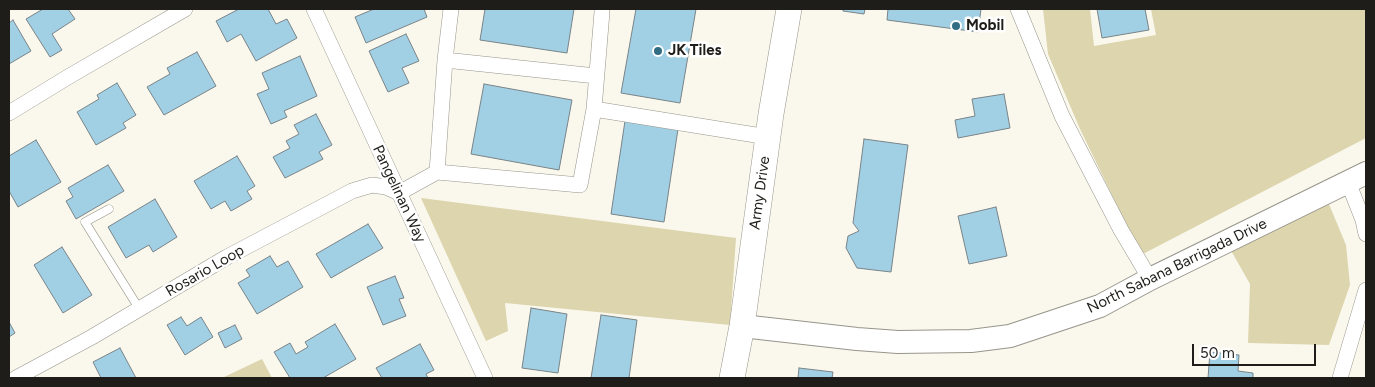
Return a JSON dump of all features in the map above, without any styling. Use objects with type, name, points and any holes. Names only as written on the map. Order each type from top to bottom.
[{"type":"main road","name":"Army Drive","points":[[732,378],[742,326],[768,137],[789,9]]},
{"type":"main road","name":"North Sabana Barrigada Drive","points":[[742,326],[868,340],[971,342],[1010,336],[1100,306],[1357,178]]},
{"type":"street","points":[[9,114],[68,77],[185,9]]},
{"type":"street","name":"Pangelinan Way","points":[[314,9],[485,378]]},
{"type":"street","points":[[437,172],[445,60],[451,9]]},
{"type":"street","points":[[1018,9],[1062,116],[1121,230],[1150,280]]},
{"type":"street","points":[[399,193],[437,172],[580,185],[594,109],[602,12]]},
{"type":"street","points":[[445,60],[596,76]]},
{"type":"street","points":[[594,109],[768,137]]},
{"type":"street","points":[[1357,178],[1366,234]]},
{"type":"street","name":"Rosario Loop","points":[[16,378],[140,310],[227,257],[352,191],[372,185],[386,187],[399,193]]},
{"type":"street","points":[[1340,378],[1366,290]]},
{"type":"lane","points":[[109,209],[85,222],[140,310]]},
{"type":"shaded area","points":[[1043,9],[1090,9],[1094,46],[1156,35],[1151,9],[1366,9],[1366,138],[1141,255],[1080,129],[1048,54]]},
{"type":"shaded area","points":[[1326,197],[1346,245],[1350,285],[1329,345],[1248,343],[1250,284],[1229,247]]},
{"type":"shaded area","points":[[421,198],[736,238],[730,325],[505,303],[508,331],[486,341]]},
{"type":"shaded area","points":[[262,359],[272,378],[222,378]]},
{"type":"building","points":[[43,9],[68,9],[75,19],[52,34],[62,50],[50,57],[26,19]]},
{"type":"building","points":[[239,9],[268,9],[276,24],[287,19],[297,38],[256,61],[241,34],[227,42],[216,21]]},
{"type":"building","points":[[374,9],[424,9],[427,17],[366,43],[355,17]]},
{"type":"building","points":[[485,9],[574,9],[567,53],[480,40]]},
{"type":"building","name":"JK Tiles","points":[[636,9],[696,9],[680,103],[621,93]]},
{"type":"building","points":[[843,9],[865,9],[864,14],[843,11]]},
{"type":"building","name":"Mobil","points":[[888,9],[981,9],[978,32],[887,20]]},
{"type":"building","points":[[1097,9],[1145,9],[1149,30],[1102,38]]},
{"type":"building","points":[[13,20],[31,51],[9,64],[9,23]]},
{"type":"building","points":[[406,34],[419,61],[402,68],[409,83],[388,92],[369,51]]},
{"type":"building","points":[[197,52],[216,86],[164,115],[147,87],[170,74],[167,68]]},
{"type":"building","points":[[300,56],[317,96],[284,111],[287,117],[271,124],[257,94],[269,89],[262,73]]},
{"type":"building","points":[[117,83],[136,115],[123,123],[126,128],[96,145],[77,112],[99,99],[97,95]]},
{"type":"building","points":[[484,84],[572,100],[559,170],[471,154]]},
{"type":"building","points":[[1004,94],[1010,128],[958,138],[955,120],[975,116],[972,99]]},
{"type":"building","points":[[316,114],[332,145],[319,152],[323,159],[285,178],[273,157],[290,148],[286,141],[299,134],[294,125]]},
{"type":"building","points":[[625,121],[678,129],[664,222],[611,214]]},
{"type":"building","points":[[864,139],[908,145],[891,272],[857,268],[846,248],[848,236],[859,231],[853,223]]},
{"type":"building","points":[[36,140],[61,182],[18,207],[9,191],[9,156]]},
{"type":"building","points":[[237,156],[255,186],[247,191],[252,199],[231,211],[225,201],[211,209],[194,181]]},
{"type":"building","points":[[108,165],[124,191],[76,219],[66,201],[73,197],[68,188]]},
{"type":"building","points":[[155,199],[177,237],[153,252],[149,245],[126,258],[108,227]]},
{"type":"building","points":[[996,207],[1007,256],[969,264],[958,216]]},
{"type":"building","points":[[368,224],[383,248],[331,278],[316,254]]},
{"type":"building","points":[[62,247],[92,295],[63,313],[34,265]]},
{"type":"building","points":[[270,256],[277,267],[288,261],[303,287],[257,314],[238,283],[250,276],[246,270]]},
{"type":"building","points":[[395,276],[404,298],[399,299],[406,316],[383,325],[367,287]]},
{"type":"building","points":[[531,308],[567,314],[558,373],[522,368]]},
{"type":"building","points":[[601,315],[637,320],[629,378],[591,378]]},
{"type":"building","points":[[181,317],[187,326],[201,317],[213,337],[185,355],[167,325]]},
{"type":"building","points":[[9,322],[15,333],[9,337]]},
{"type":"building","points":[[335,324],[356,359],[323,378],[290,378],[274,352],[290,343],[296,354],[308,347],[305,342]]},
{"type":"building","points":[[235,325],[242,339],[225,348],[218,333]]},
{"type":"building","points":[[420,344],[434,370],[426,374],[428,378],[382,378],[376,368]]},
{"type":"building","points":[[120,348],[136,378],[101,378],[93,362]]},
{"type":"building","points":[[1210,352],[1239,355],[1238,371],[1253,373],[1253,378],[1208,378]]},
{"type":"building","points":[[799,368],[833,372],[832,378],[798,378]]},
{"type":"place","name":"Mobil","points":[[956,26]]},
{"type":"place","name":"JK Tiles","points":[[658,51]]}]
